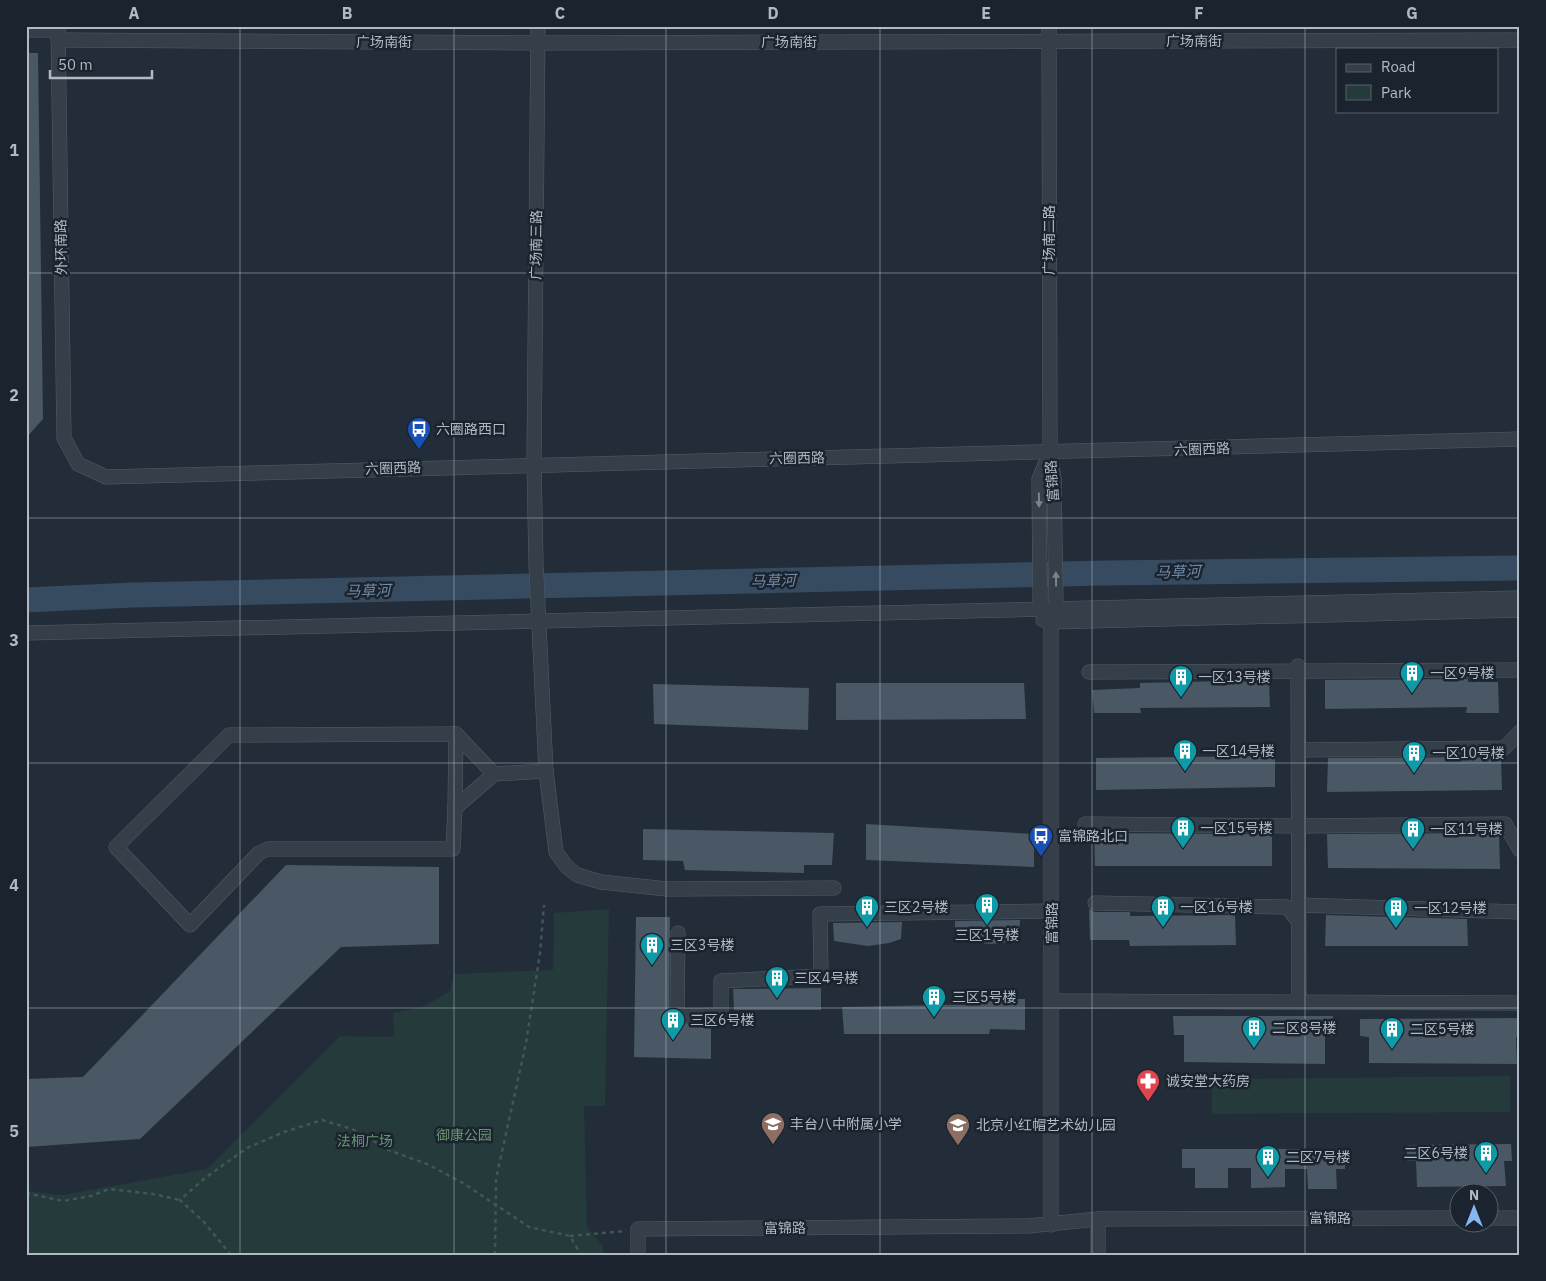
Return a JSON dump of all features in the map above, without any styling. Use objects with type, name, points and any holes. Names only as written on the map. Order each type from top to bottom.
[{"type":"street","name":"广场南三路","points":[[538,26],[534,463],[536,564],[546,771],[556,852],[566,866],[577,875],[601,882],[667,889],[834,888]]},
{"type":"street","name":"广场南二路","points":[[1049,26],[1050,454]]},
{"type":"street","name":"广场南街","points":[[26,30],[538,43],[1520,40]]},
{"type":"street","name":"外环南路","points":[[58,32],[64,438],[78,464]]},
{"type":"street","name":"六圈西路","points":[[78,464],[106,477],[534,463],[1050,454],[1520,440]]},
{"type":"street","name":"富锦路","points":[[1049,609],[1040,557],[1039,478],[1050,454]]},
{"type":"street","name":"富锦路","points":[[1050,454],[1054,478],[1055,556],[1049,609],[1052,911],[1052,1225]]},
{"type":"street","points":[[26,633],[538,616],[1014,610],[1520,598]]},
{"type":"street","points":[[1049,609],[1520,610]]},
{"type":"street","points":[[1089,672],[1298,669],[1520,670]]},
{"type":"street","points":[[1298,669],[1299,1002]]},
{"type":"street","points":[[1298,750],[1504,748],[1520,732]]},
{"type":"street","points":[[456,734],[453,849],[268,849],[259,853],[190,925],[116,846],[229,735],[456,734],[494,774]]},
{"type":"street","points":[[455,808],[494,774],[546,771]]},
{"type":"street","points":[[1085,824],[1299,826],[1505,824],[1520,850]]},
{"type":"street","points":[[1095,902],[1287,907],[1299,922]]},
{"type":"street","points":[[1299,906],[1520,912]]},
{"type":"street","points":[[678,933],[677,1016],[721,1015],[721,980],[821,976],[820,914],[1052,911]]},
{"type":"street","points":[[1052,1002],[1520,1003]]},
{"type":"street","name":"富锦路","points":[[638,1229],[1052,1225],[1098,1219],[1448,1218]]},
{"type":"street","points":[[1498,1218],[1520,1218]]},
{"type":"street","points":[[1098,1219],[1098,1255]]},
{"type":"street","points":[[638,1229],[638,1255]]},
{"type":"path","points":[[495,1255],[496,1179],[526,1043],[540,953],[544,905]]},
{"type":"path","points":[[180,1200],[205,1178],[247,1148],[284,1132],[322,1120],[352,1129],[390,1151],[427,1164],[463,1182],[529,1227],[570,1236],[638,1229]]},
{"type":"path","points":[[26,1194],[63,1201],[91,1196],[109,1189],[153,1194],[180,1200],[203,1221],[231,1255]]},
{"type":"path","points":[[570,1236],[581,1255]]},
{"type":"green space","name":"御康公园","points":[[609,909],[605,1106],[584,1106],[587,1227],[603,1246],[603,1255],[26,1255],[26,1191],[62,1195],[207,1169],[340,1036],[394,1037],[393,1013],[425,1006],[450,991],[454,974],[553,970],[554,913]]},
{"type":"green space","points":[[1510,1076],[1510,1112],[1212,1114],[1212,1079]]},
{"type":"building","points":[[26,53],[38,53],[43,419],[26,438]]},
{"type":"building","name":"一区9号楼","points":[[1468,679],[1468,682],[1498,682],[1499,713],[1466,713],[1467,707],[1325,709],[1325,680]]},
{"type":"building","name":"一区13号楼","points":[[1269,680],[1270,707],[1140,708],[1141,713],[1094,713],[1092,690],[1140,688],[1140,683]]},
{"type":"building","points":[[836,683],[1024,683],[1026,719],[836,720]]},
{"type":"building","points":[[653,684],[809,688],[808,730],[654,724]]},
{"type":"building","name":"一区14号楼","points":[[1275,756],[1275,787],[1096,790],[1096,758]]},
{"type":"building","name":"一区10号楼","points":[[1501,757],[1502,790],[1327,792],[1328,758]]},
{"type":"building","points":[[866,824],[1034,834],[1034,867],[866,860]]},
{"type":"building","points":[[643,829],[834,833],[832,865],[804,865],[804,873],[685,870],[683,861],[643,860]]},
{"type":"building","name":"一区15号楼","points":[[1094,833],[1272,834],[1272,866],[1095,866]]},
{"type":"building","name":"一区11号楼","points":[[1499,833],[1500,869],[1328,868],[1327,834]]},
{"type":"building","points":[[286,865],[439,867],[439,944],[341,947],[140,1139],[26,1147],[26,1079],[83,1077]]},
{"type":"building","name":"一区16号楼","points":[[1089,909],[1095,912],[1130,912],[1130,916],[1235,915],[1236,945],[1130,946],[1129,940],[1090,940]]},
{"type":"building","name":"一区12号楼","points":[[1326,915],[1467,919],[1468,946],[1325,946]]},
{"type":"building","points":[[636,917],[670,917],[669,1023],[711,1024],[711,1059],[634,1057]]},
{"type":"building","name":"三区1号楼","points":[[1020,920],[1019,937],[1010,942],[990,944],[965,941],[955,937],[955,921]]},
{"type":"building","name":"三区2号楼","points":[[902,922],[901,939],[889,943],[868,946],[834,941],[833,923]]},
{"type":"building","name":"三区4号楼","points":[[821,988],[821,1010],[734,1010],[733,989]]},
{"type":"building","name":"三区5号楼","points":[[988,999],[1025,999],[1025,1030],[990,1029],[989,1034],[844,1034],[842,1007],[988,1004]]},
{"type":"building","name":"二区8号楼","points":[[1173,1016],[1333,1016],[1333,1036],[1325,1036],[1325,1064],[1184,1062],[1184,1035],[1174,1035]]},
{"type":"building","name":"二区5号楼","points":[[1520,1018],[1520,1037],[1516,1037],[1517,1064],[1369,1063],[1369,1037],[1360,1036],[1360,1019]]},
{"type":"building","name":"二区6号楼","points":[[1511,1144],[1512,1161],[1504,1161],[1506,1186],[1498,1186],[1498,1184],[1448,1184],[1448,1187],[1417,1187],[1416,1161],[1407,1161],[1407,1145]]},
{"type":"building","name":"二区7号楼","points":[[1182,1149],[1346,1149],[1345,1169],[1336,1169],[1337,1189],[1308,1189],[1307,1169],[1285,1169],[1285,1187],[1251,1188],[1251,1168],[1228,1168],[1228,1188],[1195,1188],[1195,1168],[1182,1168]]},
{"type":"waterway","name":"马草河","points":[[26,600],[133,595],[1105,573],[1520,568]]},
{"type":"place","name":"六圈路西口","points":[[419,450]]},
{"type":"place","name":"一区9号楼","points":[[1412,694]]},
{"type":"place","name":"一区13号楼","points":[[1181,698]]},
{"type":"place","name":"一区14号楼","points":[[1185,772]]},
{"type":"place","name":"一区10号楼","points":[[1414,774]]},
{"type":"place","name":"一区15号楼","points":[[1183,849]]},
{"type":"place","name":"一区11号楼","points":[[1413,850]]},
{"type":"place","name":"富锦路北口","points":[[1041,857]]},
{"type":"place","name":"三区1号楼","points":[[987,926]]},
{"type":"place","name":"三区2号楼","points":[[867,928]]},
{"type":"place","name":"一区16号楼","points":[[1163,928]]},
{"type":"place","name":"一区12号楼","points":[[1396,929]]},
{"type":"place","name":"三区3号楼","points":[[652,966]]},
{"type":"place","name":"三区4号楼","points":[[777,999]]},
{"type":"place","name":"三区5号楼","points":[[934,1018]]},
{"type":"place","name":"三区6号楼","points":[[673,1041]]},
{"type":"place","name":"二区8号楼","points":[[1254,1049]]},
{"type":"place","name":"二区5号楼","points":[[1392,1050]]},
{"type":"place","name":"诚安堂大药房","points":[[1148,1102]]},
{"type":"place","name":"丰台八中附属小学","points":[[773,1145]]},
{"type":"place","name":"北京小红帽艺术幼儿园","points":[[958,1146]]},
{"type":"place","name":"二区6号楼","points":[[1486,1174]]},
{"type":"place","name":"二区7号楼","points":[[1268,1178]]},
{"type":"park label","name":"法桐广场","points":[[365,1141]]}]
